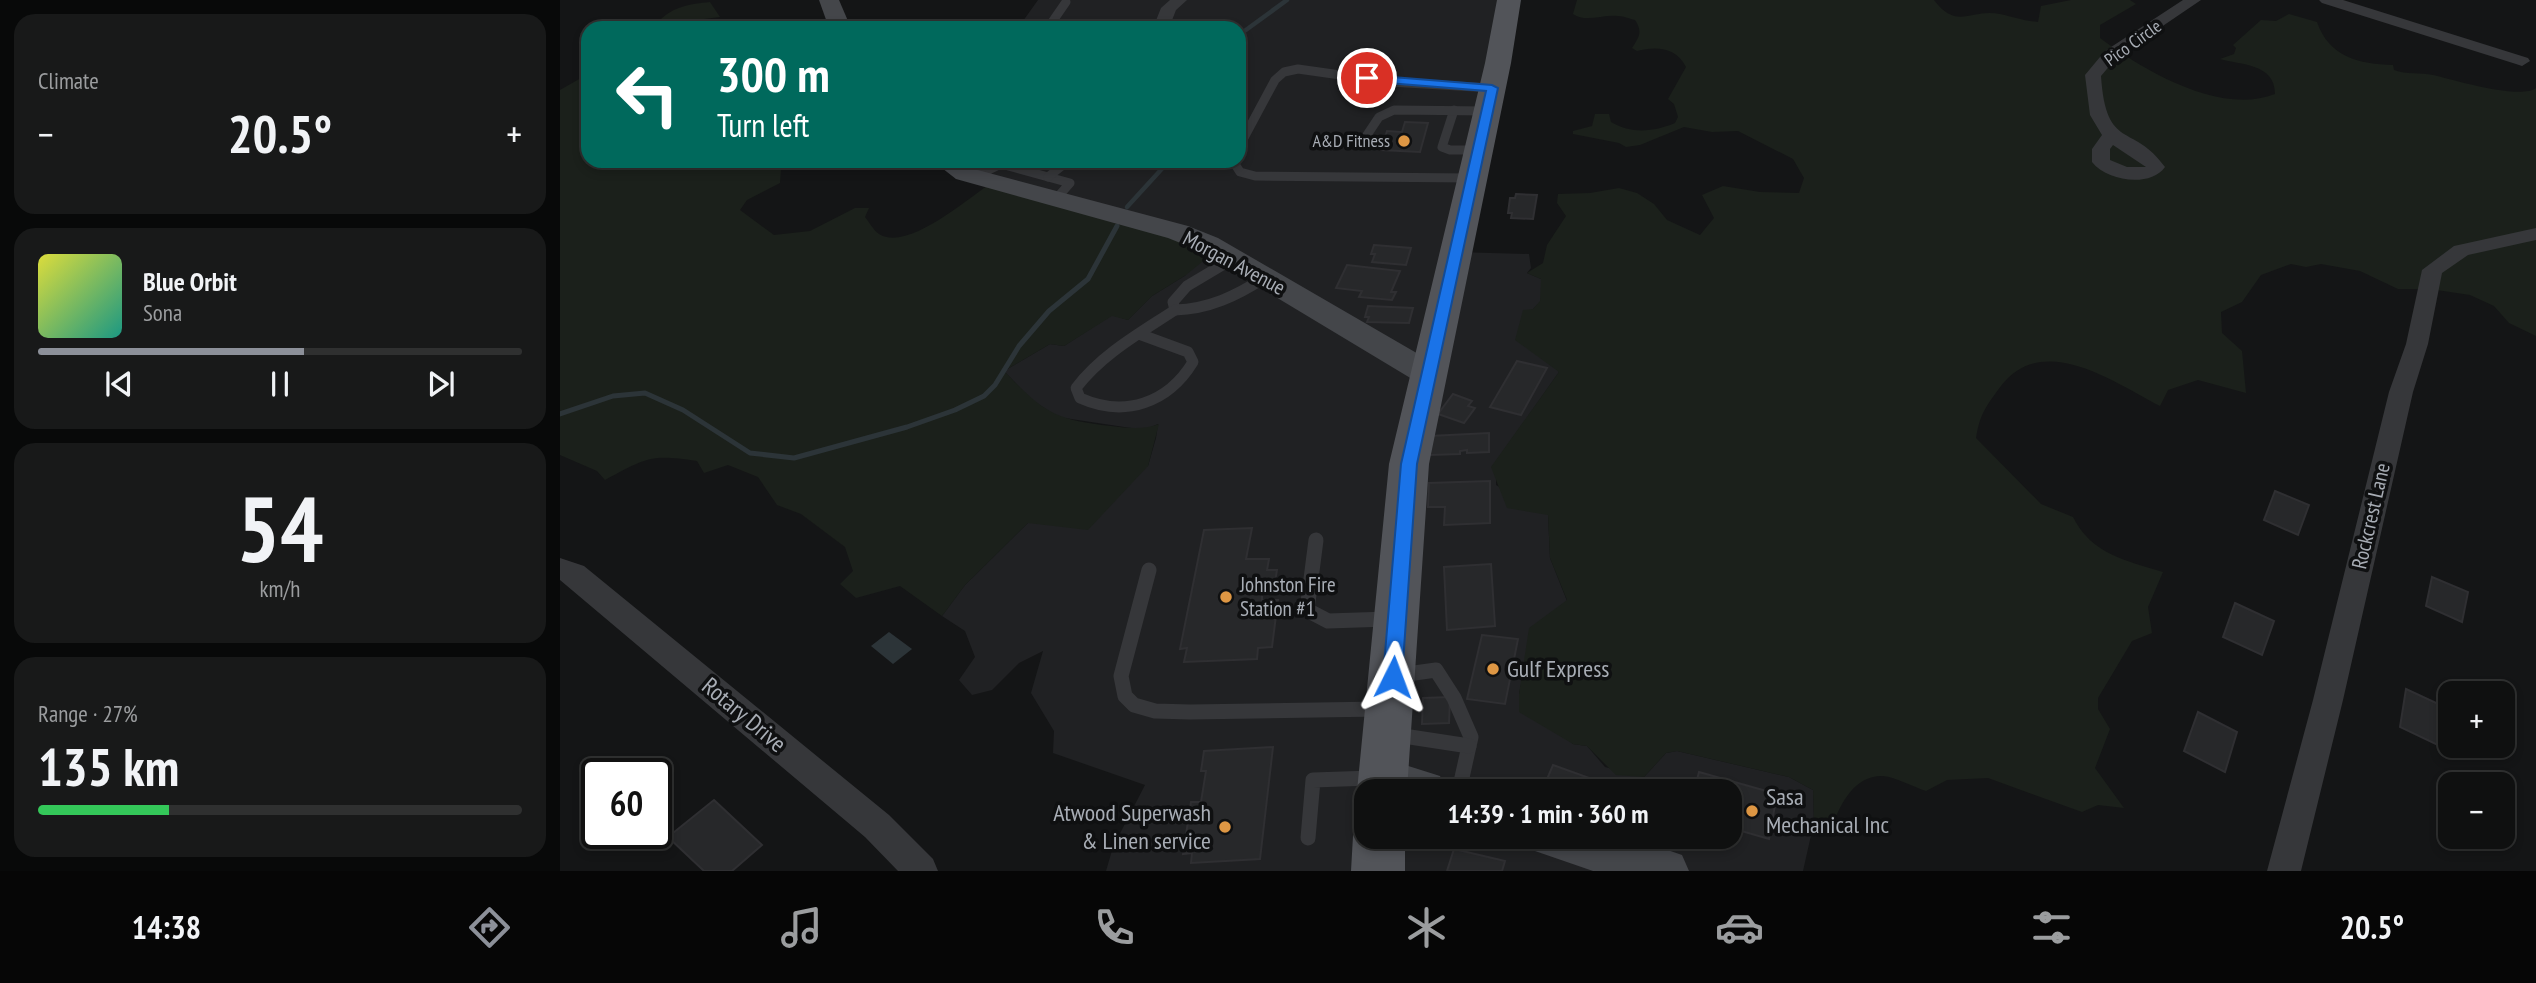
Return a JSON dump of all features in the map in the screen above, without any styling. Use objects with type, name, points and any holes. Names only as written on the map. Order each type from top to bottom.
[{"type":"main road","points":[[1383,779],[1409,464],[1475,164],[1478,103],[1509,0]]},
{"type":"main road","points":[[1378,871],[1379,849]]},
{"type":"street","points":[[829,0],[837,21]]},
{"type":"street","points":[[1164,21],[1170,8],[1179,0]]},
{"type":"street","name":"Pico Circle","points":[[2110,135],[2094,102],[2093,75],[2111,54],[2193,0]]},
{"type":"street","points":[[2327,0],[2522,61]]},
{"type":"street","name":"Morgan Avenue","points":[[956,168],[974,177],[1052,188],[1178,232],[1234,258],[1428,374]]},
{"type":"street","name":"Rockcrest Lane","points":[[2284,871],[2328,700],[2401,392],[2417,344],[2432,270],[2461,250],[2536,234]]},
{"type":"street","name":"Rotary Drive","points":[[560,569],[574,574],[877,826],[921,871]]},
{"type":"street","points":[[1590,849],[1666,871]]},
{"type":"lane","points":[[1053,21],[1066,2]]},
{"type":"lane","points":[[1246,134],[1275,80],[1284,72],[1298,69],[1390,82],[1478,103]]},
{"type":"lane","points":[[1361,144],[1385,113],[1478,103]]},
{"type":"lane","points":[[1237,168],[1240,172],[1255,176],[1475,164]]},
{"type":"lane","points":[[1052,188],[1064,168]]},
{"type":"lane","points":[[1175,310],[1173,302],[1187,286],[1234,258]]},
{"type":"lane","points":[[1139,334],[1163,344],[1183,346],[1190,352],[1192,362],[1182,380],[1170,391],[1150,400],[1122,407],[1090,404],[1080,398],[1076,388],[1083,377],[1139,334],[1175,310],[1191,311],[1233,298],[1264,278]]},
{"type":"lane","points":[[1316,540],[1307,611],[1328,621],[1395,619]]},
{"type":"lane","points":[[1149,570],[1121,676],[1125,696],[1133,705],[1155,711],[1190,712],[1389,706],[1469,746]]},
{"type":"lane","points":[[1389,706],[1436,670],[1454,698],[1471,737],[1462,779]]},
{"type":"lane","points":[[1308,838],[1313,780],[1354,783]]},
{"type":"shaded area","points":[[1038,0],[1508,0],[1456,252],[1529,254],[1531,268],[1527,273],[1541,279],[1541,301],[1533,309],[1559,372],[1492,467],[1496,485],[1548,514],[1550,558],[1567,601],[1551,614],[1525,664],[1519,694],[1573,744],[1587,746],[1605,767],[1644,777],[1666,753],[1677,751],[1789,777],[1813,790],[1814,822],[1803,871],[1106,871],[1113,847],[1145,785],[1053,753],[1054,731],[1031,693],[1043,651],[1019,663],[992,690],[972,695],[959,680],[975,657],[965,631],[942,616],[965,585],[1028,523],[1148,466],[1158,424],[1144,430],[1058,417],[1032,400],[1004,371],[1050,344],[1064,346],[1112,315],[1128,320],[1152,296],[1186,275],[958,168],[1246,168],[1246,21],[1023,21]]},
{"type":"shaded area","points":[[1577,0],[1934,0],[1942,9],[1957,16],[1990,13],[2038,22],[2041,6],[2071,0],[2130,0],[2136,4],[2100,25],[2100,38],[2160,76],[2207,94],[2230,99],[2253,99],[2275,94],[2269,76],[2263,71],[2220,59],[2234,54],[2236,48],[2233,45],[2261,20],[2276,21],[2289,14],[2317,22],[2322,34],[2337,51],[2357,60],[2393,65],[2394,70],[2399,72],[2433,75],[2502,90],[2516,92],[2536,88],[2536,336],[2509,323],[2494,306],[2470,295],[2430,289],[2398,289],[2360,271],[2321,264],[2306,267],[2291,264],[2261,275],[2242,302],[2221,312],[2222,333],[2242,351],[2246,393],[2198,380],[2168,390],[2160,406],[2101,375],[2079,366],[2058,362],[2037,363],[2018,370],[2001,386],[1984,410],[1976,438],[2041,504],[2073,517],[2081,530],[2100,548],[2123,560],[2163,572],[2148,607],[2152,633],[2132,641],[2098,698],[2098,709],[2110,729],[2095,768],[2124,808],[2098,805],[2082,812],[1988,778],[1947,780],[1926,791],[1883,776],[1864,780],[1857,785],[1845,799],[1833,824],[1814,822],[1813,790],[1789,777],[1677,751],[1666,753],[1644,777],[1616,775],[1587,746],[1573,744],[1519,712],[1519,694],[1529,628],[1567,600],[1550,558],[1548,515],[1507,508],[1491,467],[1559,372],[1515,340],[1523,310],[1533,309],[1540,301],[1541,279],[1527,273],[1543,263],[1547,245],[1566,216],[1557,203],[1558,194],[1590,193],[1619,188],[1637,193],[1654,204],[1667,220],[1700,235],[1714,218],[1702,195],[1723,186],[1760,192],[1799,193],[1804,178],[1793,159],[1738,131],[1712,132],[1684,127],[1640,145],[1626,147],[1619,143],[1573,134],[1573,131],[1592,126],[1595,114],[1609,114],[1611,122],[1635,130],[1651,130],[1675,123],[1678,117],[1674,104],[1668,99],[1686,67],[1677,55],[1671,52],[1651,49],[1637,51],[1632,48],[1639,34],[1635,20],[1622,16],[1583,18],[1573,14]]},
{"type":"shaded area","points":[[710,2],[720,17],[702,21],[659,21],[670,12]]},
{"type":"shaded area","points":[[581,78],[581,168],[782,168],[780,183],[747,200],[740,210],[774,235],[810,231],[855,208],[869,208],[865,217],[877,233],[891,238],[905,236],[937,221],[990,184],[1177,232],[1213,253],[1186,275],[1152,296],[1128,320],[1112,316],[1064,346],[1050,344],[1004,371],[1041,405],[1062,417],[1124,427],[1141,428],[1159,424],[1148,466],[1088,530],[1028,523],[965,585],[942,616],[900,586],[856,598],[840,584],[853,571],[845,547],[801,514],[777,505],[758,477],[728,465],[704,473],[697,461],[658,458],[640,462],[605,480],[597,471],[560,455],[560,90]]},
{"type":"shaded area","points":[[889,632],[912,649],[893,664],[871,646]]},
{"type":"building","name":"A&D Fitness","points":[[1405,122],[1428,123],[1420,152],[1381,150],[1387,131],[1402,132]]},
{"type":"building","points":[[1516,194],[1537,195],[1533,219],[1511,218],[1512,213],[1508,213],[1510,198],[1515,198]]},
{"type":"building","points":[[1374,245],[1411,248],[1406,265],[1372,262]]},
{"type":"building","points":[[1347,265],[1400,271],[1391,292],[1396,292],[1392,300],[1359,297],[1362,291],[1336,288]]},
{"type":"building","points":[[1368,306],[1413,308],[1409,323],[1367,322],[1369,317],[1365,317]]},
{"type":"building","points":[[1517,361],[1547,368],[1521,415],[1490,407]]},
{"type":"building","points":[[1453,394],[1472,401],[1468,406],[1475,408],[1464,423],[1438,414]]},
{"type":"building","points":[[1489,433],[1489,452],[1467,453],[1467,450],[1460,451],[1460,454],[1430,455],[1430,436]]},
{"type":"building","points":[[1490,481],[1490,523],[1444,525],[1445,507],[1428,507],[1429,483]]},
{"type":"building","points":[[2275,491],[2309,505],[2298,535],[2264,520]]},
{"type":"building","name":"Johnston Fire Station #1","points":[[1252,528],[1246,559],[1269,559],[1267,570],[1277,570],[1273,594],[1262,595],[1262,600],[1278,600],[1272,647],[1258,648],[1257,659],[1184,662],[1187,648],[1180,649],[1204,530]]},
{"type":"building","points":[[1491,564],[1495,626],[1447,630],[1444,567]]},
{"type":"building","points":[[2432,577],[2468,592],[2462,622],[2426,606]]},
{"type":"building","points":[[2235,603],[2274,621],[2262,655],[2223,637]]},
{"type":"building","name":"Gulf Express","points":[[1482,635],[1518,639],[1505,704],[1467,699]]},
{"type":"building","points":[[2406,689],[2438,704],[2438,745],[2400,727]]},
{"type":"building","points":[[1450,697],[1449,723],[1422,724],[1423,698]]},
{"type":"building","points":[[2198,712],[2237,732],[2225,772],[2184,751]]},
{"type":"building","name":"Atwood Superwash & Linen service","points":[[1273,747],[1260,859],[1191,863],[1192,853],[1183,854],[1191,802],[1201,802],[1206,771],[1201,771],[1204,751]]},
{"type":"building","points":[[1553,765],[1592,779],[1547,779]]},
{"type":"building","name":"Sasa Mechanical Inc","points":[[1699,772],[1724,779],[1697,779]]},
{"type":"building","name":"Sasa Mechanical Inc","points":[[1742,784],[1777,794],[1769,839],[1742,831]]},
{"type":"building","points":[[714,800],[762,845],[732,871],[704,871],[672,841],[672,834]]},
{"type":"building","points":[[1454,849],[1505,861],[1502,871],[1447,871]]},
{"type":"building","points":[[1641,849],[1658,849],[1656,855]]},
{"type":"waterway","points":[[1246,30],[1287,0]]},
{"type":"waterway","points":[[1127,207],[1163,168]]},
{"type":"waterway","points":[[560,414],[613,396],[645,393],[683,410],[750,453],[794,458],[907,427],[955,410],[984,396],[995,385],[1019,346],[1049,311],[1088,279],[1117,226]]},
{"type":"place","name":"A&D Fitness","points":[[1404,141]]},
{"type":"place","name":"Johnston Fire Station #1","points":[[1226,597]]},
{"type":"place","name":"Gulf Express","points":[[1493,669]]},
{"type":"place","name":"Sasa Mechanical Inc","points":[[1752,811]]},
{"type":"place","name":"Atwood Superwash & Linen service","points":[[1225,827]]},
{"type":"route","points":[[1367,78],[1390,82],[1492,88],[1409,464],[1395,619],[1393,677]]}]
